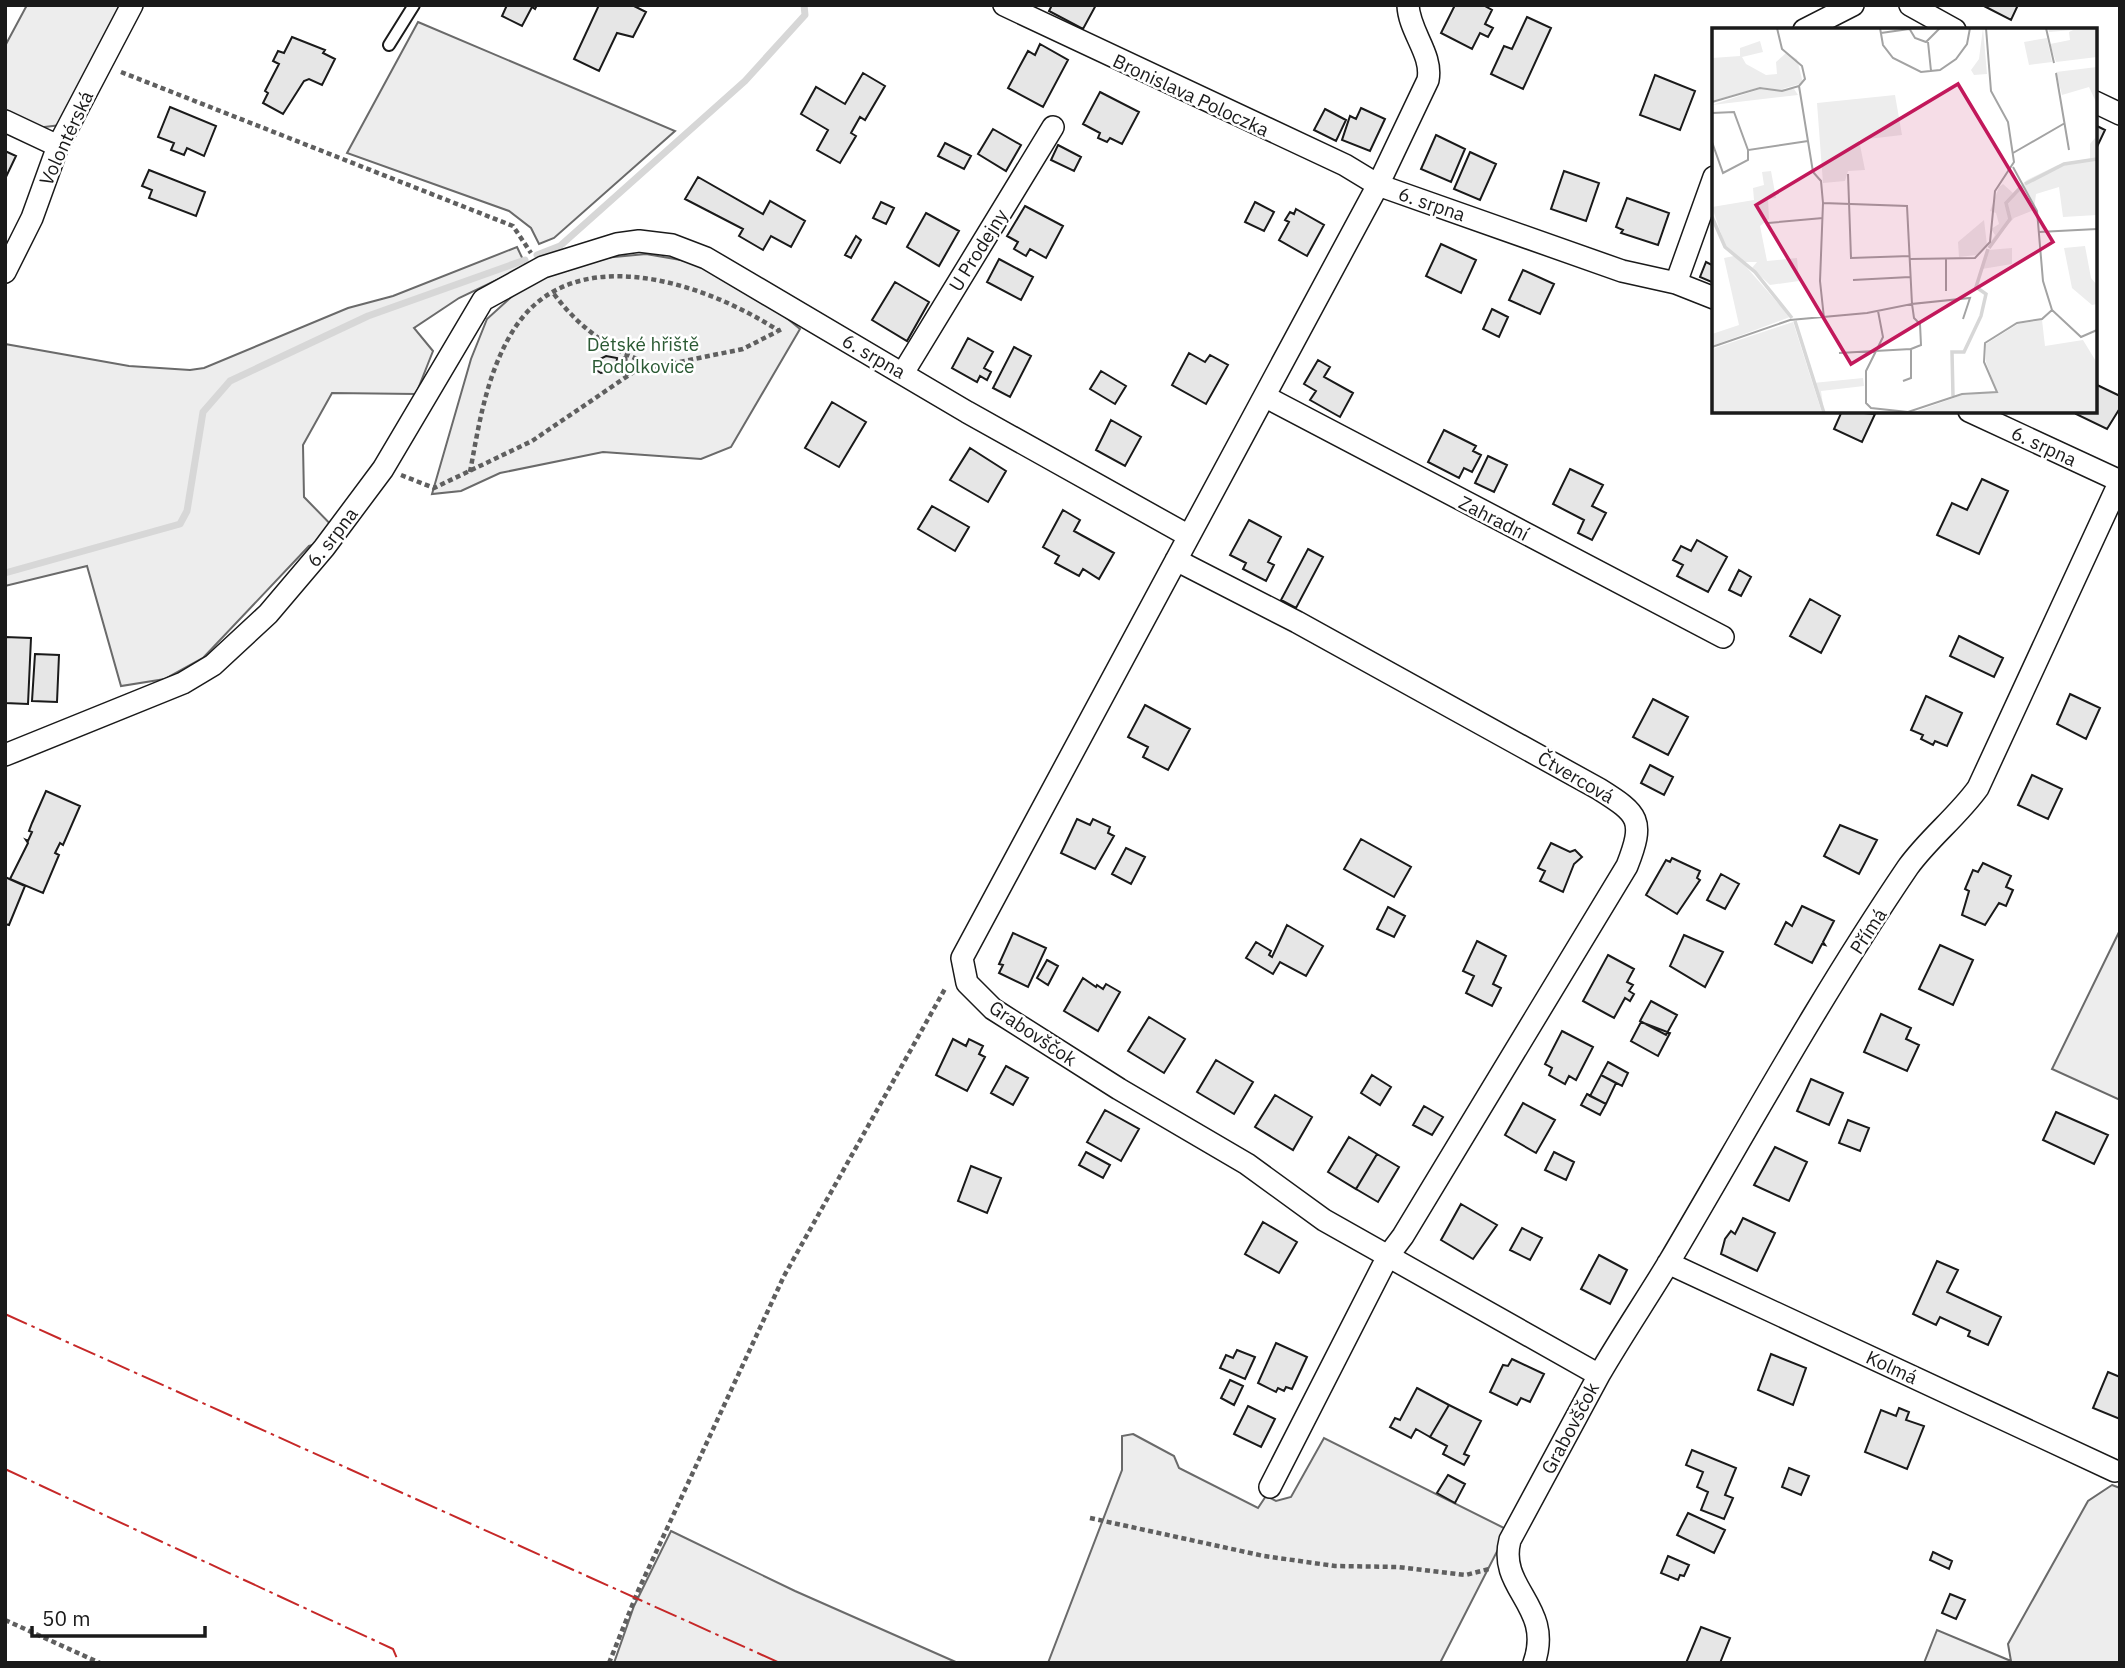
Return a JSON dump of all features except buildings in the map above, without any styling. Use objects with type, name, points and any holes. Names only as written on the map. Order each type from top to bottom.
[{"type":"street","name":"Volontérská","points":[[5,272],[32,218],[58,146],[132,5]]},
{"type":"street","name":"Bronislava Poloczka","points":[[1004,5],[1345,165],[1378,185]]},
{"type":"street","points":[[1378,185],[1428,80],[1431,66],[1419,43],[1408,5]]},
{"type":"street","points":[[1808,28],[1853,5]]},
{"type":"street","points":[[1910,5],[1951,28]]},
{"type":"street","points":[[2097,103],[2120,114]]},
{"type":"street","points":[[5,121],[58,146]]},
{"type":"street","name":"U Prodejny","points":[[903,373],[1053,127]]},
{"type":"street","points":[[1676,284],[1712,183]]},
{"type":"street","name":"6. srpna","points":[[5,755],[150,698],[214,665],[268,614],[324,548],[383,469],[483,300],[541,268],[617,244],[639,241],[672,245],[706,258],[1189,536],[1378,185],[1622,271],[1676,284],[1712,297]]},
{"type":"street","name":"Zahradní","points":[[1266,397],[1723,637]]},
{"type":"street","name":"6. srpna","points":[[1973,413],[2120,481]]},
{"type":"street","name":"Přímá","points":[[1599,1375],[1668,1264],[1788,1056],[1909,867],[1936,831],[1963,808],[1978,788],[2120,481]]},
{"type":"street","points":[[964,969],[962,958],[982,917],[1023,847],[1189,536]]},
{"type":"street","name":"Čtvercová","points":[[1175,560],[1297,622],[1587,782],[1630,808],[1637,825],[1637,842],[1627,866],[1403,1236],[1388,1256]]},
{"type":"street","name":"Grabovščok","points":[[964,969],[967,983],[993,1009],[1119,1089],[1247,1164],[1324,1220],[1599,1375],[1510,1540],[1507,1564]]},
{"type":"street","points":[[1270,1487],[1388,1256]]},
{"type":"street","name":"Kolmá","points":[[1668,1264],[2115,1471]]},
{"type":"street","points":[[1507,1564],[1536,1617],[1541,1641],[1534,1663]]},
{"type":"lane","points":[[389,45],[414,5]]},
{"type":"path","points":[[101,64],[513,226],[541,268],[553,293],[594,337],[625,356],[657,366]]},
{"type":"path","points":[[470,472],[484,398],[495,364],[512,331],[534,305],[570,283],[617,274],[674,283],[761,318],[780,331]]},
{"type":"path","points":[[383,469],[434,488],[532,441],[635,371],[743,349],[780,331],[801,313]]},
{"type":"path","points":[[625,356],[627,376]]},
{"type":"path","points":[[609,1663],[638,1591],[784,1276],[947,985],[964,969]]},
{"type":"path","points":[[1090,1518],[1264,1556],[1335,1566],[1398,1567],[1466,1575],[1507,1564]]},
{"type":"path","points":[[5,1620],[100,1663]]},
{"type":"shaded area","points":[[27,5],[122,5],[61,125],[36,128],[5,111],[5,46]]},
{"type":"shaded area","points":[[418,22],[675,131],[554,238],[539,244],[531,228],[509,211],[347,153]]},
{"type":"shaded area","points":[[517,247],[526,266],[459,298],[414,328],[433,351],[416,394],[332,393],[303,445],[304,497],[343,537],[309,546],[203,658],[165,679],[121,686],[87,566],[5,586],[5,344],[129,366],[190,370],[204,368],[348,308],[393,296]]},
{"type":"shaded area","name":"Dětské hřiště Podolkovice","points":[[646,254],[698,263],[777,310],[800,329],[731,447],[701,459],[603,452],[500,473],[461,491],[432,494],[471,359],[487,319],[520,289],[582,260]]},
{"type":"shaded area","points":[[2120,930],[2120,1100],[2052,1069]]},
{"type":"shaded area","points":[[1133,1434],[1174,1456],[1179,1468],[1258,1508],[1266,1496],[1276,1501],[1291,1497],[1324,1438],[1508,1530],[1440,1663],[1048,1663],[1122,1470],[1122,1436]]},
{"type":"shaded area","points":[[2112,1485],[2120,1488],[2120,1663],[1924,1663],[1937,1630],[2011,1661],[2008,1644],[2088,1501]]},
{"type":"shaded area","points":[[671,1531],[795,1591],[958,1663],[614,1663],[634,1606]]},
{"type":"waterway","points":[[537,255],[560,246],[745,81],[805,15],[804,5]]},
{"type":"waterway","points":[[5,573],[180,524],[187,511],[203,412],[230,381],[368,316],[525,260]]},
{"type":"power","points":[[5,1314],[780,1663]]},
{"type":"power","points":[[5,1469],[393,1649],[399,1663]]}]
